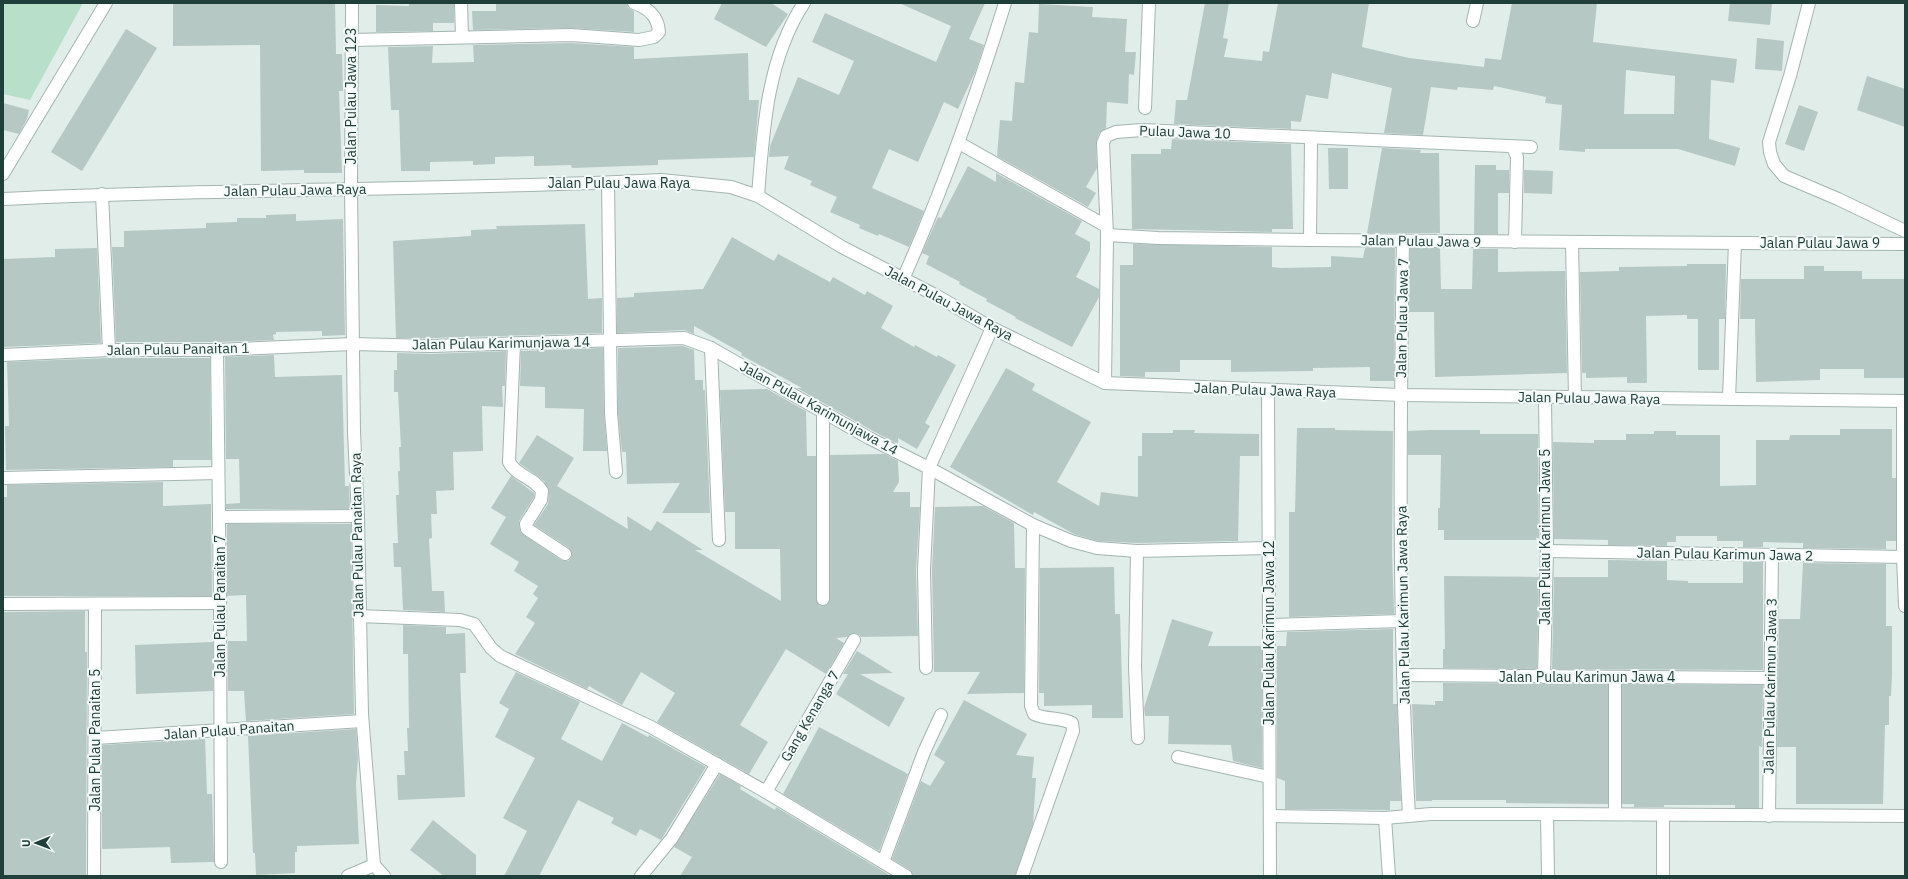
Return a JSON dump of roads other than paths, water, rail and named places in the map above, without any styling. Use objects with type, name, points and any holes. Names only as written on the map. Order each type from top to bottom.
[{"type":"street","points":[[3,174],[106,3]]},
{"type":"street","name":"Jalan Pulau Jawa 123","points":[[351,189],[352,3]]},
{"type":"street","points":[[461,3],[462,37]]},
{"type":"street","points":[[351,40],[571,35],[639,40],[654,37],[659,32],[658,24],[646,8],[634,3]]},
{"type":"street","points":[[758,196],[762,143],[770,89],[782,46],[792,21],[804,3]]},
{"type":"street","points":[[903,279],[933,212],[959,143],[1005,3]]},
{"type":"street","points":[[1145,108],[1149,3]]},
{"type":"street","points":[[1473,21],[1477,3]]},
{"type":"street","points":[[1809,3],[1790,76],[1769,142],[1770,152],[1774,164],[1784,176],[1838,199],[1905,232]]},
{"type":"street","name":"Pulau Jawa 10","points":[[1105,383],[1106,230],[1103,143],[1106,136],[1116,132],[1142,130],[1531,147]]},
{"type":"street","points":[[1310,240],[1311,138]]},
{"type":"street","points":[[959,143],[1106,230]]},
{"type":"street","points":[[1513,147],[1517,157],[1515,242]]},
{"type":"street","name":"Jalan Pulau Jawa Raya","points":[[3,199],[102,194],[608,183],[661,180],[704,184],[731,187],[758,196],[842,247],[937,296],[992,328],[1105,383],[1401,395],[1546,398],[1904,401]]},
{"type":"street","points":[[608,183],[611,413],[616,472]]},
{"type":"street","name":"Jalan Pulau Panaitan Raya","points":[[351,189],[354,432],[358,516],[362,721],[374,865]]},
{"type":"street","points":[[102,194],[109,350]]},
{"type":"street","name":"Jalan Pulau Jawa 9","points":[[1106,230],[1158,238],[1905,244]]},
{"type":"street","name":"Jalan Pulau Jawa 7","points":[[1401,395],[1403,241]]},
{"type":"street","points":[[1572,242],[1575,398]]},
{"type":"street","points":[[1729,400],[1735,243]]},
{"type":"street","points":[[926,668],[924,570],[929,468],[992,328]]},
{"type":"street","name":"Jalan Pulau Karimunjawa 14","points":[[353,344],[431,346],[684,338],[711,348],[823,413],[929,468],[1033,525],[1071,541],[1096,548],[1137,551],[1269,548]]},
{"type":"street","name":"Jalan Pulau Panaitan 1","points":[[3,355],[109,350],[217,350],[353,344]]},
{"type":"street","points":[[514,344],[509,462],[514,469],[537,485],[542,491],[541,500],[526,524],[527,529],[565,554]]},
{"type":"street","points":[[711,348],[719,540]]},
{"type":"street","name":"Jalan Pulau Panaitan 7","points":[[217,350],[221,862]]},
{"type":"street","name":"Jalan Pulau Karimun Jawa 12","points":[[1268,390],[1270,876]]},
{"type":"street","name":"Jalan Pulau Karimun Jawa Raya","points":[[1401,395],[1403,676],[1409,815]]},
{"type":"street","name":"Jalan Pulau Karimun Jawa 5","points":[[1544,677],[1547,551],[1546,398]]},
{"type":"street","points":[[1904,401],[1905,606]]},
{"type":"street","points":[[823,413],[823,599]]},
{"type":"street","points":[[3,478],[218,473]]},
{"type":"street","points":[[219,517],[358,516]]},
{"type":"street","points":[[1022,876],[1073,731],[1072,723],[1066,720],[1042,718],[1034,714],[1031,706],[1033,525]]},
{"type":"street","points":[[1137,551],[1135,667],[1138,738]]},
{"type":"street","name":"Jalan Pulau Karimun Jawa 2","points":[[1547,551],[1904,557]]},
{"type":"street","name":"Jalan Pulau Karimun Jawa 3","points":[[1769,816],[1772,555]]},
{"type":"street","points":[[3,604],[220,603]]},
{"type":"street","name":"Jalan Pulau Panaitan 5","points":[[94,876],[96,738],[95,604]]},
{"type":"street","points":[[359,616],[460,620],[474,624],[491,648],[500,656],[651,727],[766,792],[906,876]]},
{"type":"street","points":[[1270,625],[1402,621]]},
{"type":"street","name":"Gang Kenanga 7","points":[[766,792],[854,640]]},
{"type":"street","name":"Jalan Pulau Karimun Jawa 4","points":[[1403,676],[1770,678]]},
{"type":"street","points":[[1615,677],[1615,814]]},
{"type":"street","points":[[882,862],[924,752],[941,715]]},
{"type":"street","name":"Jalan Pulau Panaitan","points":[[96,738],[362,721]]},
{"type":"street","points":[[1178,757],[1269,777]]},
{"type":"street","points":[[641,876],[672,838],[717,764]]},
{"type":"street","points":[[1547,814],[1548,876]]},
{"type":"street","points":[[1270,816],[1385,818],[1409,815],[1615,814],[1905,816]]},
{"type":"street","points":[[1662,815],[1663,876]]},
{"type":"street","points":[[1385,818],[1389,876]]},
{"type":"street","points":[[348,876],[374,865],[384,876]]}]
